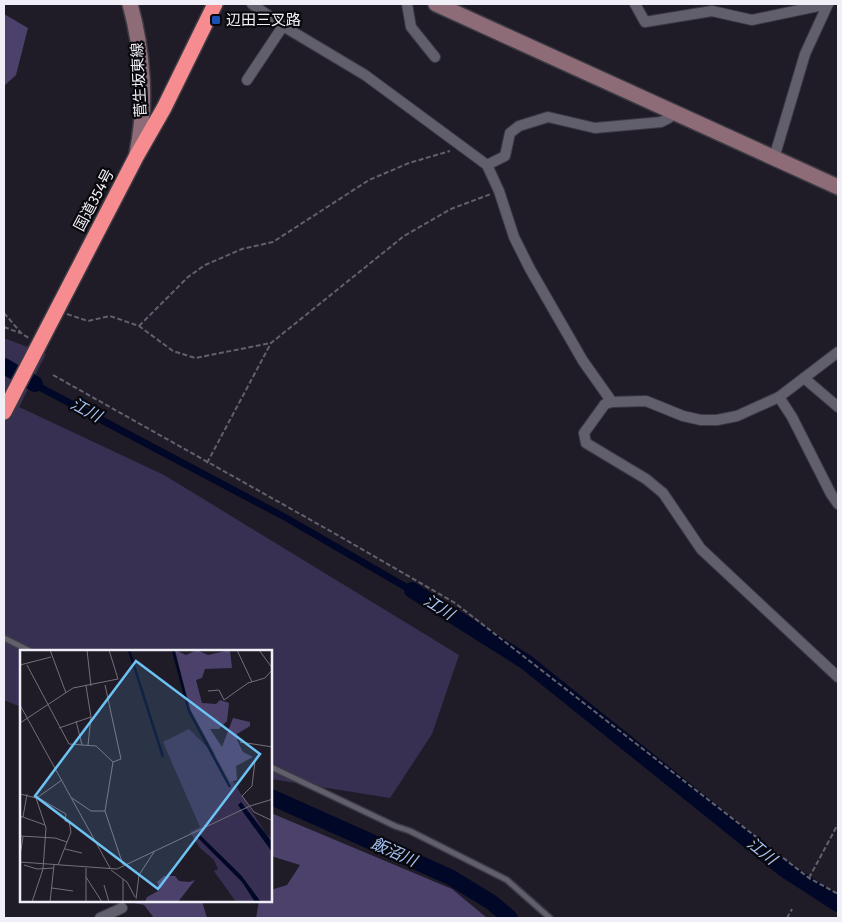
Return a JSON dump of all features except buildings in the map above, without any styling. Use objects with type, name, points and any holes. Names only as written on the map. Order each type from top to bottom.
[{"type":"highway","name":"国道354号","points":[[4,412],[55,311],[160,115],[215,4]]},
{"type":"street","name":"菅生坂東線","points":[[130,4],[137,32],[142,81],[143,111],[136,157]]},
{"type":"street","points":[[252,4],[283,26],[365,75],[487,165],[499,191],[514,238],[530,269],[583,361],[612,402]]},
{"type":"street","points":[[407,4],[410,27],[435,57]]},
{"type":"street","points":[[436,4],[838,187]]},
{"type":"street","points":[[636,4],[645,22],[712,10],[752,20],[828,4]]},
{"type":"street","points":[[774,158],[805,54],[828,4]]},
{"type":"street","points":[[247,80],[283,26]]},
{"type":"street","points":[[487,165],[505,156],[510,133],[519,126],[548,117],[595,128],[661,122],[674,112]]},
{"type":"street","points":[[838,352],[779,397],[737,416],[717,420],[702,420],[683,416],[646,401],[612,402],[605,404],[584,433],[586,443],[646,479],[663,494],[701,548],[838,676]]},
{"type":"street","points":[[804,378],[838,407]]},
{"type":"street","points":[[779,397],[792,417],[831,494],[838,504]]},
{"type":"street","points":[[100,918],[122,908]]},
{"type":"lane","points":[[4,638],[28,650]]},
{"type":"lane","points":[[272,767],[395,826],[410,831],[500,876],[550,918]]},
{"type":"path","points":[[140,326],[188,277],[205,265],[242,248],[273,242],[369,180],[409,163],[462,147]]},
{"type":"path","points":[[207,462],[271,343],[404,236],[451,209],[499,191]]},
{"type":"path","points":[[55,311],[88,321],[110,316],[140,326],[172,351],[195,358],[271,343]]},
{"type":"path","points":[[4,313],[22,334]]},
{"type":"path","points":[[4,327],[22,334],[39,344]]},
{"type":"path","points":[[53,375],[455,603],[809,878],[838,894]]},
{"type":"path","points":[[809,878],[838,824]]},
{"type":"path","points":[[787,918],[792,910]]},
{"type":"shaded area","points":[[4,14],[28,28],[16,75],[4,86]]},
{"type":"shaded area","points":[[4,338],[46,354],[19,407],[164,475],[459,655],[432,734],[390,798],[272,779],[272,650],[20,650],[20,707],[4,700]]},
{"type":"shaded area","points":[[272,813],[452,889],[487,918],[256,918],[259,902],[272,902],[272,890],[287,885],[300,865],[272,856]]},
{"type":"shaded area","points":[[129,902],[202,902],[207,918],[154,918],[144,905]]},
{"type":"water","points":[[17,371],[286,514],[432,598],[428,604],[283,520],[13,377]]},
{"type":"waterway","name":"江川","points":[[4,366],[35,384]]},
{"type":"waterway","name":"江川","points":[[412,590],[526,662],[784,869],[838,904]]},
{"type":"waterway","name":"飯沼川","points":[[272,797],[450,877],[491,902],[510,918]]},
{"type":"place","name":"辺田三叉路","points":[[216,20]]}]
